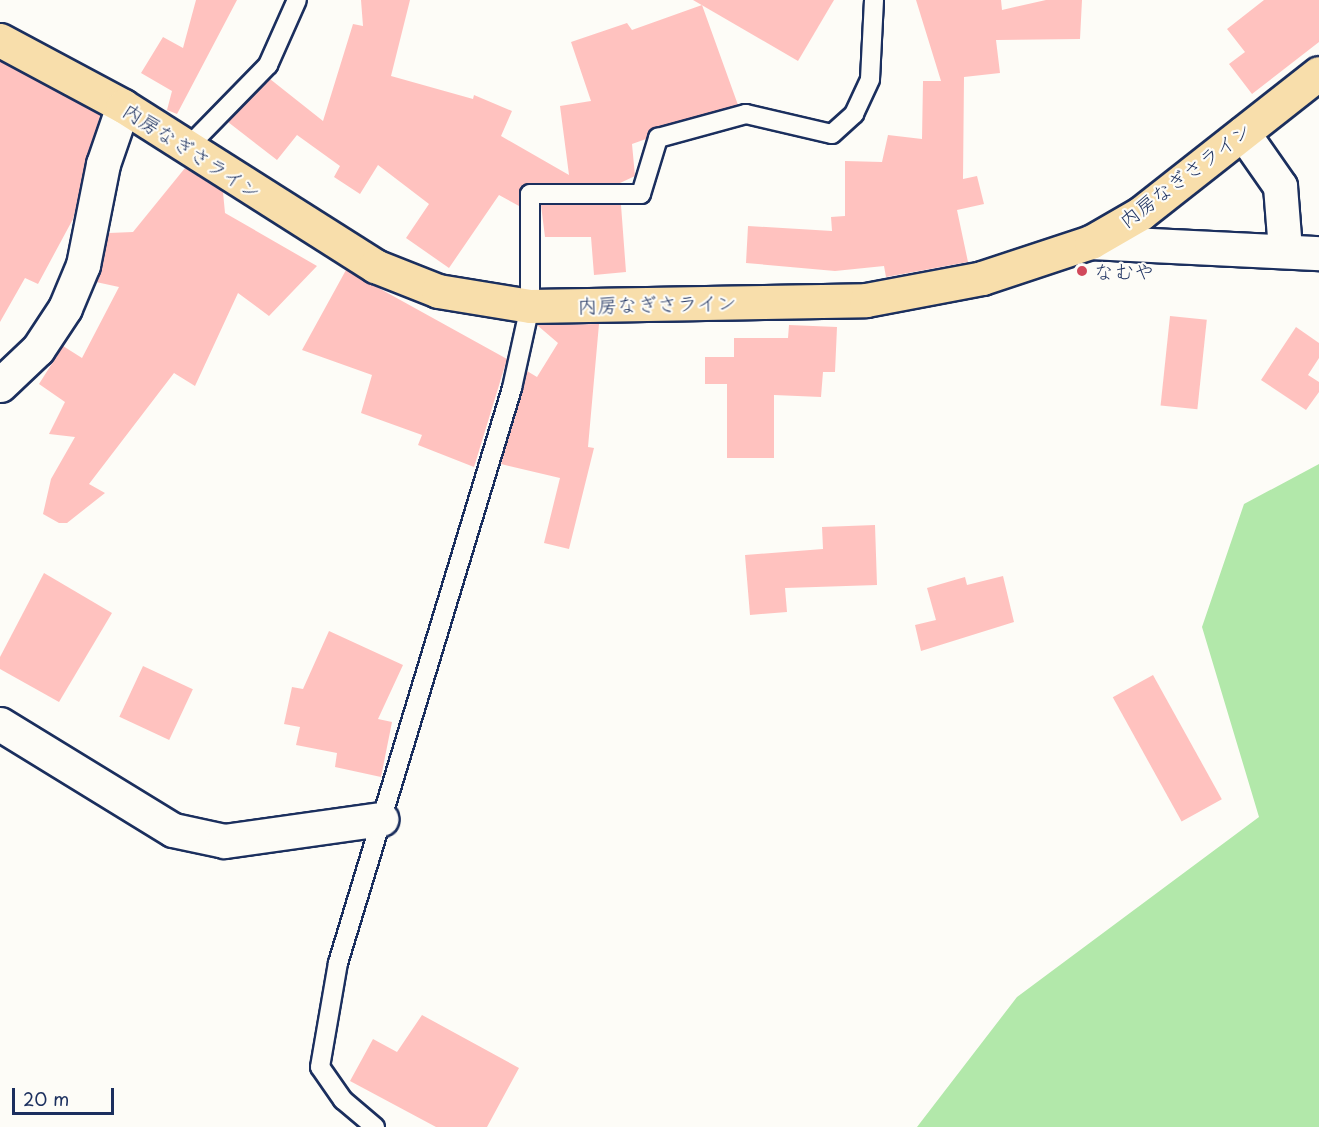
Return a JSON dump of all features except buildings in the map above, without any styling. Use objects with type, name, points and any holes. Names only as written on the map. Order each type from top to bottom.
[{"type":"highway","name":"内房なぎさライン","points":[[0,40],[123,106],[375,266],[438,291],[530,306],[866,300],[982,278],[1091,242],[1141,213],[1319,73]]},
{"type":"street","points":[[0,385],[38,350],[65,308],[83,265],[103,164],[123,106]]},
{"type":"street","points":[[1243,132],[1280,186],[1285,250]]},
{"type":"street","points":[[1091,242],[1319,253]]},
{"type":"street","points":[[0,724],[173,830],[224,842],[381,819]]},
{"type":"lane","points":[[188,147],[267,65],[297,0]]},
{"type":"lane","points":[[375,1127],[343,1100],[320,1067],[338,963],[464,555],[530,306],[530,194],[641,194],[658,138],[746,114],[832,134],[854,114],[870,79],[874,0]]},
{"type":"green space","points":[[1319,464],[1319,1127],[917,1127],[1017,997],[1259,817],[1202,627],[1244,504]]},
{"type":"place","name":"なむや","points":[[1082,271]]}]
